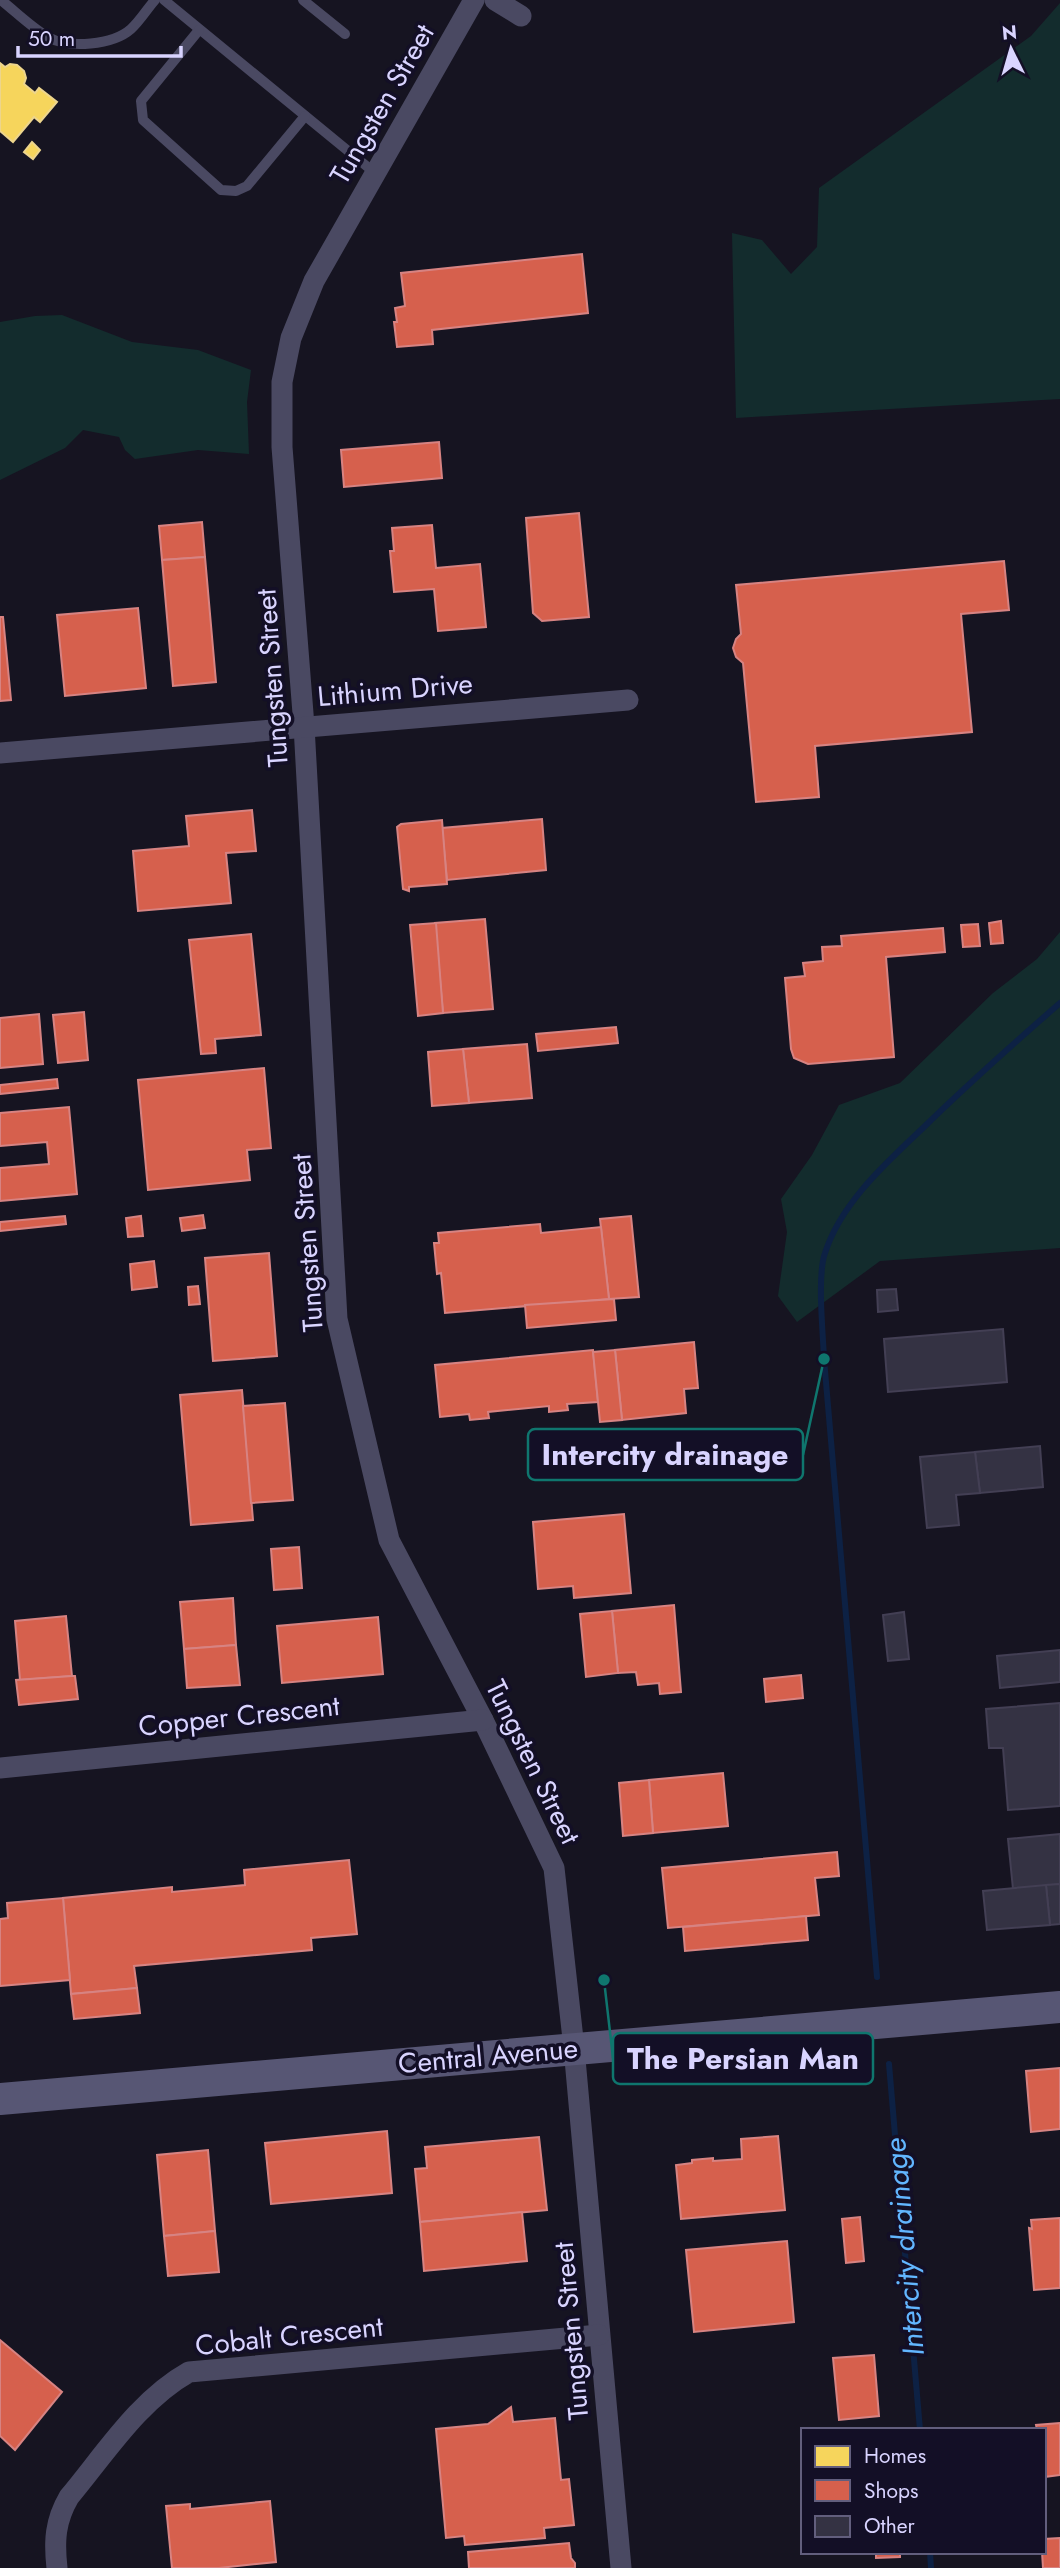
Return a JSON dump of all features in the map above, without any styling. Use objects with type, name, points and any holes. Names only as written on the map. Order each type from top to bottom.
[{"type":"main road","name":"Central Avenue","points":[[0,2099],[1060,2007]]},
{"type":"street","name":"Tungsten Street","points":[[474,0],[314,281],[291,338],[282,383],[282,447],[304,726],[337,1319],[389,1540],[483,1720],[554,1868],[574,2048],[621,2568]]},
{"type":"street","points":[[495,0],[521,16]]},
{"type":"street","name":"Lithium Drive","points":[[0,753],[628,700]]},
{"type":"street","name":"Copper Crescent","points":[[0,1768],[483,1720]]},
{"type":"street","name":"Cobalt Crescent","points":[[57,2568],[55,2531],[60,2513],[69,2497],[148,2402],[169,2383],[189,2372],[599,2335]]},
{"type":"lane","points":[[1,0],[49,38],[63,43],[80,44],[110,40],[130,31],[155,0]]},
{"type":"lane","points":[[164,0],[375,173]]},
{"type":"lane","points":[[303,0],[345,34]]},
{"type":"lane","points":[[199,30],[141,101],[140,111],[143,120],[221,190],[236,191],[247,186],[305,116]]},
{"type":"green space","points":[[1060,3],[1060,399],[736,418],[732,233],[762,240],[791,274],[817,247],[819,188],[1031,36]]},
{"type":"green space","points":[[62,315],[132,342],[198,350],[251,370],[247,402],[249,454],[198,450],[135,459],[125,450],[119,437],[83,430],[65,448],[0,480],[0,322]]},
{"type":"green space","points":[[1060,932],[1060,1248],[880,1261],[797,1322],[778,1296],[787,1232],[781,1199],[812,1155],[839,1105],[900,1083],[993,993],[1037,959]]},
{"type":"building: Homes","points":[[0,63],[5,67],[10,64],[17,65],[24,71],[24,84],[35,93],[39,88],[57,102],[40,122],[34,117],[13,142],[0,131]]},
{"type":"building: Homes","points":[[32,142],[40,150],[33,159],[24,152]]},
{"type":"building: Shops","points":[[582,254],[588,313],[432,330],[433,344],[397,347],[395,308],[405,306],[401,273]]},
{"type":"building: Shops","points":[[439,442],[442,478],[344,487],[341,450]]},
{"type":"building: Shops","points":[[579,513],[589,617],[542,621],[533,613],[526,518]]},
{"type":"building: Shops","points":[[202,522],[205,557],[162,560],[159,526]]},
{"type":"building: Shops","points":[[432,525],[436,568],[480,564],[486,627],[438,631],[434,589],[394,592],[390,551],[394,551],[392,528]]},
{"type":"building: Shops","points":[[205,557],[216,682],[173,686],[162,560]]},
{"type":"building: Shops","points":[[1004,561],[1009,610],[961,614],[972,732],[815,746],[819,797],[756,802],[743,663],[736,657],[733,648],[741,634],[736,585]]},
{"type":"building: Shops","points":[[138,608],[146,688],[65,696],[57,615]]},
{"type":"building: Shops","points":[[0,617],[3,617],[11,700],[0,701]]},
{"type":"building: Shops","points":[[252,810],[256,851],[226,853],[231,903],[138,911],[133,851],[189,846],[186,816]]},
{"type":"building: Shops","points":[[542,819],[546,870],[447,880],[442,828]]},
{"type":"building: Shops","points":[[442,820],[447,884],[409,887],[409,891],[403,889],[397,827],[401,824]]},
{"type":"building: Shops","points":[[485,919],[493,1009],[443,1013],[435,923]]},
{"type":"building: Shops","points":[[1001,921],[1003,943],[991,944],[989,923]]},
{"type":"building: Shops","points":[[436,923],[443,1013],[418,1016],[410,925]]},
{"type":"building: Shops","points":[[978,924],[980,946],[963,947],[961,925]]},
{"type":"building: Shops","points":[[943,928],[945,952],[886,957],[894,1057],[808,1064],[794,1058],[785,978],[805,976],[803,963],[823,961],[822,947],[842,946],[841,936]]},
{"type":"building: Shops","points":[[251,934],[261,1035],[215,1039],[216,1053],[201,1054],[189,940]]},
{"type":"building: Shops","points":[[84,1012],[88,1060],[58,1063],[53,1015]]},
{"type":"building: Shops","points":[[39,1014],[43,1064],[0,1068],[0,1018]]},
{"type":"building: Shops","points":[[616,1027],[618,1043],[538,1051],[536,1034]]},
{"type":"building: Shops","points":[[527,1044],[532,1098],[469,1103],[463,1049]]},
{"type":"building: Shops","points":[[463,1049],[469,1103],[432,1106],[428,1052]]},
{"type":"building: Shops","points":[[264,1068],[271,1148],[247,1150],[250,1180],[148,1190],[138,1080]]},
{"type":"building: Shops","points":[[57,1079],[58,1088],[0,1094],[0,1085]]},
{"type":"building: Shops","points":[[69,1107],[77,1194],[0,1201],[0,1168],[49,1164],[47,1142],[0,1146],[0,1113]]},
{"type":"building: Shops","points":[[203,1215],[205,1228],[182,1231],[180,1218]]},
{"type":"building: Shops","points":[[65,1216],[66,1224],[0,1231],[0,1222]]},
{"type":"building: Shops","points":[[141,1216],[143,1236],[128,1237],[126,1218]]},
{"type":"building: Shops","points":[[631,1216],[639,1297],[609,1299],[600,1219]]},
{"type":"building: Shops","points":[[540,1224],[541,1233],[601,1227],[609,1299],[445,1313],[441,1273],[437,1274],[434,1243],[439,1243],[438,1233]]},
{"type":"building: Shops","points":[[269,1253],[277,1356],[213,1361],[205,1258]]},
{"type":"building: Shops","points":[[154,1261],[157,1287],[132,1290],[130,1264]]},
{"type":"building: Shops","points":[[198,1286],[200,1304],[189,1305],[188,1287]]},
{"type":"building: Shops","points":[[614,1299],[616,1320],[527,1328],[525,1305]]},
{"type":"building: Shops","points":[[694,1342],[698,1388],[684,1389],[686,1413],[622,1420],[615,1350]]},
{"type":"building: Shops","points":[[593,1350],[598,1402],[567,1404],[568,1410],[549,1412],[549,1406],[488,1412],[489,1418],[470,1420],[469,1414],[440,1417],[435,1365]]},
{"type":"building: Shops","points":[[615,1350],[622,1420],[600,1422],[593,1352]]},
{"type":"building: Shops","points":[[242,1390],[253,1520],[191,1525],[180,1395]]},
{"type":"building: Shops","points":[[285,1403],[293,1500],[251,1503],[243,1406]]},
{"type":"building: Shops","points":[[624,1514],[631,1593],[574,1598],[573,1586],[538,1589],[533,1522]]},
{"type":"building: Shops","points":[[299,1547],[302,1588],[274,1590],[271,1549]]},
{"type":"building: Shops","points":[[233,1598],[236,1645],[184,1649],[180,1602]]},
{"type":"building: Shops","points":[[674,1605],[681,1692],[660,1694],[659,1683],[638,1685],[636,1672],[618,1673],[612,1611]]},
{"type":"building: Shops","points":[[612,1611],[618,1673],[586,1677],[580,1614]]},
{"type":"building: Shops","points":[[66,1616],[72,1676],[20,1680],[15,1621]]},
{"type":"building: Shops","points":[[378,1617],[383,1674],[282,1683],[277,1626]]},
{"type":"building: Shops","points":[[236,1645],[240,1685],[187,1688],[184,1649]]},
{"type":"building: Shops","points":[[801,1675],[803,1698],[766,1702],[764,1679]]},
{"type":"building: Shops","points":[[75,1676],[78,1699],[19,1705],[16,1680]]},
{"type":"building: Shops","points":[[723,1773],[728,1826],[653,1833],[649,1780]]},
{"type":"building: Shops","points":[[649,1780],[653,1833],[623,1836],[619,1783]]},
{"type":"building: Shops","points":[[837,1852],[839,1876],[815,1878],[819,1915],[668,1928],[662,1868]]},
{"type":"building: Shops","points":[[349,1860],[357,1934],[311,1938],[312,1950],[134,1966],[137,1988],[71,1994],[63,1898],[172,1887],[172,1892],[245,1885],[244,1870]]},
{"type":"building: Shops","points":[[63,1898],[70,1980],[0,1986],[0,1919],[8,1918],[7,1903]]},
{"type":"building: Shops","points":[[806,1916],[808,1940],[685,1951],[683,1927]]},
{"type":"building: Shops","points":[[137,1988],[140,2013],[74,2019],[71,1994]]},
{"type":"building: Shops","points":[[1060,2068],[1060,2129],[1031,2132],[1026,2071]]},
{"type":"building: Shops","points":[[387,2131],[392,2193],[271,2204],[265,2143]]},
{"type":"building: Shops","points":[[778,2136],[785,2210],[681,2219],[676,2165],[713,2158],[713,2161],[742,2159],[741,2139]]},
{"type":"building: Shops","points":[[539,2137],[547,2210],[420,2222],[415,2169],[427,2168],[425,2147]]},
{"type":"building: Shops","points":[[208,2150],[215,2231],[164,2236],[157,2155]]},
{"type":"building: Shops","points":[[522,2212],[527,2261],[424,2271],[420,2222]]},
{"type":"building: Shops","points":[[860,2217],[864,2261],[846,2263],[842,2219]]},
{"type":"building: Shops","points":[[1060,2218],[1060,2288],[1034,2290],[1029,2228],[1032,2229],[1031,2220]]},
{"type":"building: Shops","points":[[215,2231],[219,2272],[168,2276],[164,2236]]},
{"type":"building: Shops","points":[[787,2241],[794,2322],[694,2332],[686,2250]]},
{"type":"building: Shops","points":[[0,2340],[62,2392],[15,2450],[0,2436]]},
{"type":"building: Shops","points":[[874,2355],[879,2416],[839,2420],[833,2358]]},
{"type":"building: Shops","points":[[511,2407],[513,2422],[555,2418],[561,2480],[569,2479],[574,2525],[544,2528],[545,2538],[465,2545],[464,2536],[446,2538],[436,2429],[488,2424]]},
{"type":"building: Shops","points":[[1060,2423],[1060,2475],[1046,2477],[1046,2428],[1037,2428],[1036,2425]]},
{"type":"building: Shops","points":[[270,2501],[276,2562],[219,2568],[172,2568],[166,2506],[190,2504],[190,2509]]},
{"type":"building: Shops","points":[[1060,2538],[1060,2568],[1043,2568],[1042,2554],[1046,2554],[1046,2539]]},
{"type":"building: Shops","points":[[569,2543],[575,2568],[469,2568],[468,2552]]},
{"type":"building: Shops","points":[[876,2554],[900,2554],[900,2557],[876,2558]]},
{"type":"building: Other","points":[[896,1289],[898,1310],[878,1312],[877,1290]]},
{"type":"building: Other","points":[[1003,1329],[1007,1382],[888,1392],[884,1339]]},
{"type":"building: Other","points":[[1040,1446],[1043,1487],[980,1493],[975,1452]]},
{"type":"building: Other","points":[[975,1452],[980,1493],[956,1495],[959,1525],[927,1528],[920,1457]]},
{"type":"building: Other","points":[[904,1612],[909,1659],[888,1661],[883,1615]]},
{"type":"building: Other","points":[[1060,1650],[1060,1682],[1000,1688],[997,1656]]},
{"type":"building: Other","points":[[1060,1703],[1060,1806],[1008,1810],[1003,1748],[989,1748],[986,1709]]},
{"type":"building: Other","points":[[1060,1834],[1060,1884],[1013,1889],[1008,1839]]},
{"type":"building: Other","points":[[1060,1884],[1060,1924],[1050,1925],[1046,1885]]},
{"type":"building: Other","points":[[1046,1885],[1050,1925],[987,1930],[983,1891]]},
{"type":"waterway","name":"Intercity drainage","points":[[877,1977],[824,1359],[821,1290],[823,1263],[832,1235],[866,1185],[956,1096],[1060,1003]]},
{"type":"waterway","name":"Intercity drainage","points":[[889,2064],[920,2428]]},
{"type":"waterway","name":"Intercity drainage","points":[[930,2554],[931,2568]]},
{"type":"place","name":"Intercity drainage","points":[[824,1359]]},
{"type":"place","name":"The Persian Man","points":[[604,1980]]}]
